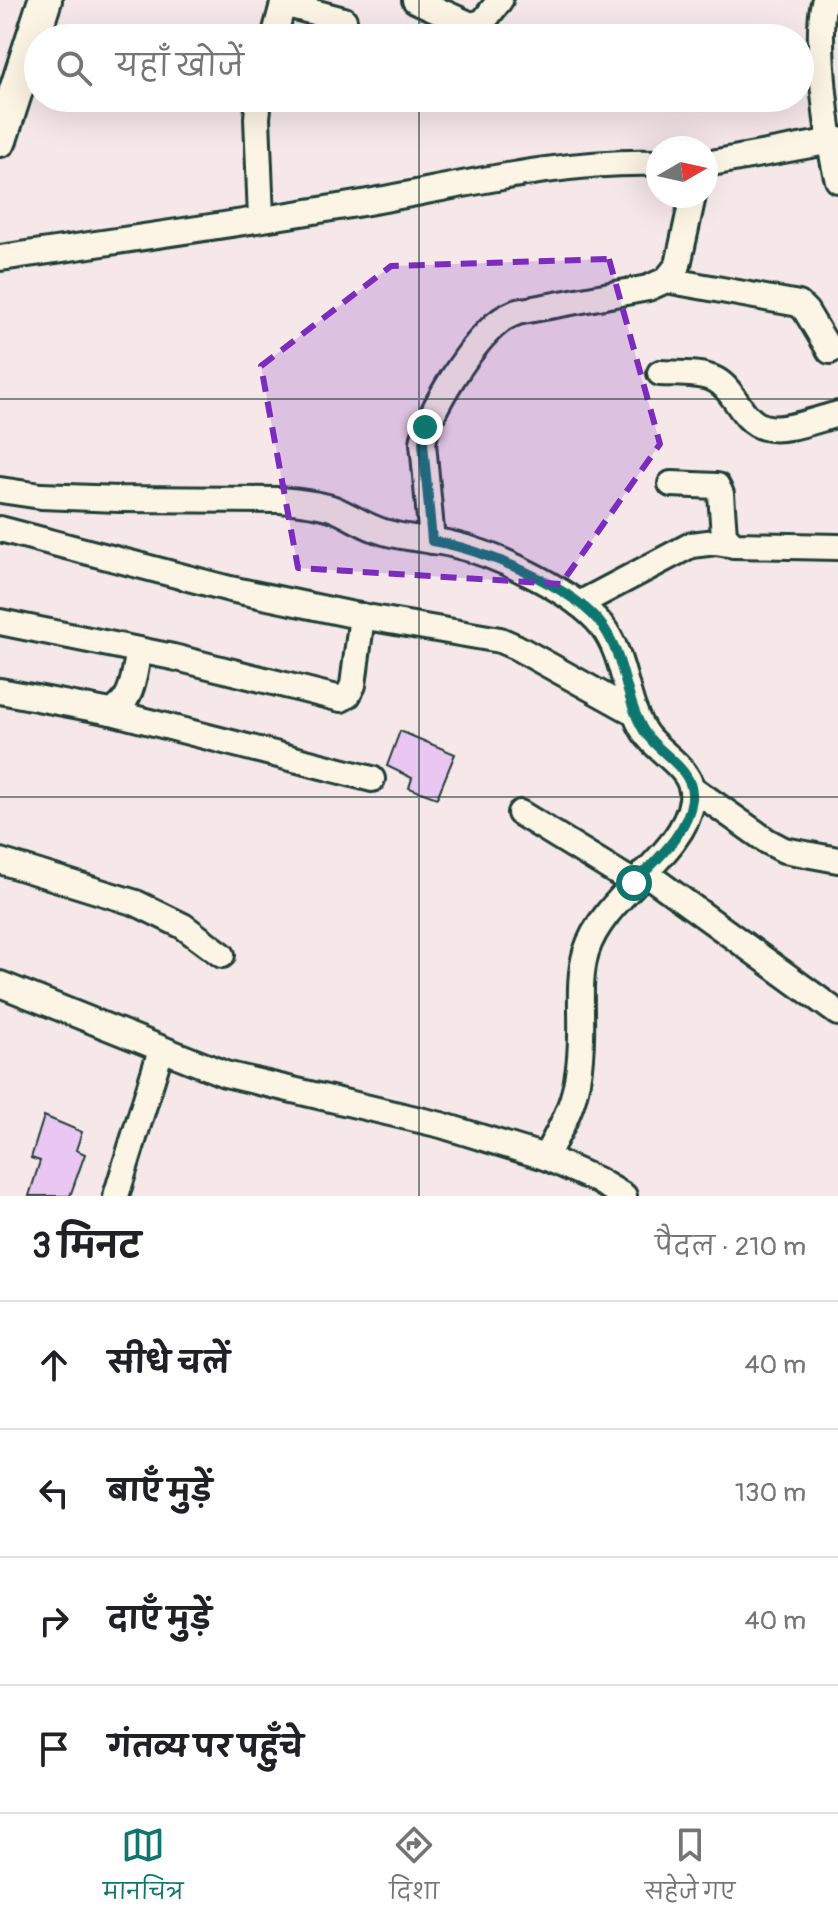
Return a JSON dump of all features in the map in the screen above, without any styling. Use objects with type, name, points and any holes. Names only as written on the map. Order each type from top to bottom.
[{"type":"main road","points":[[37,24],[45,0]]},
{"type":"main road","points":[[0,140],[24,65]]},
{"type":"street","points":[[415,0],[469,24]]},
{"type":"street","points":[[475,24],[483,22],[500,0]]},
{"type":"street","points":[[825,0],[820,33],[838,180]]},
{"type":"street","points":[[278,24],[284,2],[344,20]]},
{"type":"street","points":[[258,112],[261,218]]},
{"type":"street","points":[[718,162],[834,141]]},
{"type":"street","points":[[0,258],[550,170],[619,162],[646,163]]},
{"type":"street","points":[[432,541],[423,443],[425,427],[469,355],[500,321],[517,312],[648,288],[666,280],[678,265],[690,208]]},
{"type":"street","points":[[666,280],[799,304],[830,351]]},
{"type":"street","points":[[660,373],[715,379],[756,424],[767,429],[838,414]]},
{"type":"street","points":[[671,484],[717,486],[721,494],[724,535],[734,545]]},
{"type":"street","points":[[0,490],[41,496],[312,503],[336,510],[382,532],[479,551],[579,604],[605,630],[645,733],[683,771],[692,788],[784,850],[838,860]]},
{"type":"street","points":[[0,529],[230,589],[500,640],[635,713]]},
{"type":"street","points":[[579,604],[691,545],[716,542],[838,547]]},
{"type":"street","points":[[0,622],[139,650],[341,699],[348,695],[353,685],[362,616]]},
{"type":"street","points":[[111,712],[121,707],[128,698],[139,650]]},
{"type":"street","points":[[0,691],[111,712],[372,779]]},
{"type":"street","points":[[545,1157],[568,1116],[578,1082],[581,974],[589,943],[594,931],[674,840],[692,802],[692,788]]},
{"type":"street","points":[[520,813],[639,878],[838,1013]]},
{"type":"street","points":[[0,861],[136,903],[183,926],[222,955]]},
{"type":"street","points":[[0,984],[225,1074],[441,1125],[545,1157],[624,1196]]},
{"type":"street","points":[[116,1196],[161,1050]]},
{"type":"highlighted area","points":[[609,259],[660,444],[561,584],[298,568],[261,366],[391,266]]},
{"type":"building","points":[[400,731],[455,754],[437,798],[409,788],[412,778],[387,766]]},
{"type":"building","points":[[44,1116],[82,1132],[76,1150],[85,1154],[70,1196],[29,1196],[40,1161],[31,1158]]},
{"type":"route","points":[[425,427],[423,443],[432,541],[479,551],[527,574],[590,612],[605,630],[645,733],[683,771],[692,788],[692,802],[674,840],[634,883]]}]
